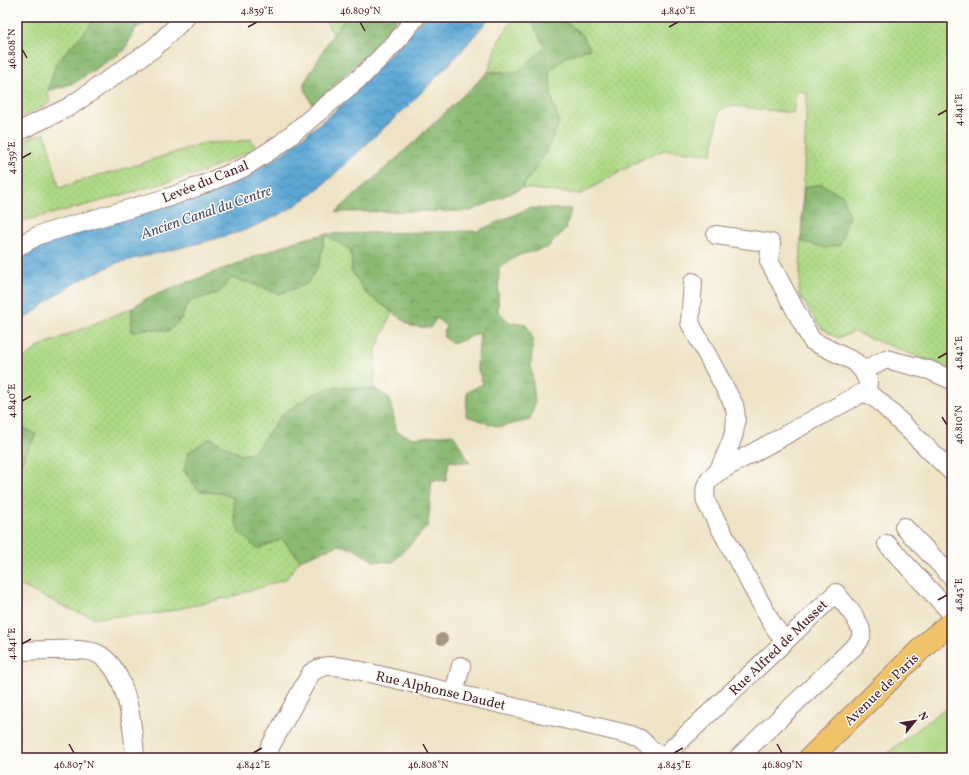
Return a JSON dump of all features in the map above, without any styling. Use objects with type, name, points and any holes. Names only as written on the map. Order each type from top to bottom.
[{"type":"main road","name":"Avenue de Paris","points":[[810,758],[929,641],[952,622]]},
{"type":"street","points":[[17,132],[69,107],[154,48],[186,17]]},
{"type":"street","name":"Levée du Canal","points":[[17,247],[38,235],[170,197],[202,186],[243,168],[279,145],[363,75],[396,42],[416,17]]},
{"type":"street","points":[[716,235],[770,243],[769,261],[812,341],[855,362],[863,371],[868,382],[867,394]]},
{"type":"street","points":[[693,282],[690,323],[734,405],[737,414],[735,430],[718,472]]},
{"type":"street","points":[[863,371],[886,358],[929,370],[952,380]]},
{"type":"street","points":[[784,641],[770,620],[706,502],[704,490],[709,479],[718,472],[860,394],[867,394],[879,401],[952,472]]},
{"type":"street","points":[[904,527],[952,577]]},
{"type":"street","points":[[887,544],[952,614]]},
{"type":"street","name":"Rue Alfred de Musset","points":[[661,758],[836,593],[853,613],[859,627],[861,636],[856,645],[738,758]]},
{"type":"street","points":[[17,651],[79,650],[95,652],[106,659],[115,670],[126,700],[130,716],[135,758]]},
{"type":"street","name":"Rue Alphonse Daudet","points":[[264,758],[304,683],[311,673],[320,667],[332,666],[349,668],[631,736],[640,739],[661,758]]},
{"type":"street","points":[[454,693],[462,666]]},
{"type":"green space","points":[[17,17],[98,17],[92,22],[48,91],[50,103],[17,119]]},
{"type":"green space","points":[[98,17],[140,17],[125,50],[74,83],[48,91],[56,63]]},
{"type":"green space","points":[[140,17],[156,17],[135,29]]},
{"type":"green space","points":[[323,17],[347,17],[333,34]]},
{"type":"green space","points":[[347,17],[398,17],[373,48],[313,106],[303,85],[333,34]]},
{"type":"green space","points":[[515,17],[952,17],[952,370],[854,332],[838,338],[821,328],[799,295],[807,93],[796,91],[793,113],[733,106],[719,110],[712,154],[665,150],[646,157],[581,194],[522,188],[545,154],[559,123],[551,95],[549,71],[561,61],[519,72],[488,72],[499,40]]},
{"type":"green space","points":[[529,17],[559,17],[583,35],[590,49],[569,55],[549,71],[551,95],[559,123],[545,154],[522,188],[471,211],[336,212],[398,157],[488,72],[519,72],[545,47]]},
{"type":"green space","points":[[45,133],[59,188],[102,174],[118,171],[203,143],[235,142],[251,139],[256,148],[203,172],[83,206],[22,221],[17,224],[17,142]]},
{"type":"green space","points":[[821,184],[843,196],[849,216],[840,245],[824,248],[801,241],[804,187]]},
{"type":"green space","points":[[529,208],[571,209],[566,229],[547,248],[519,255],[499,268],[498,311],[509,322],[526,324],[533,339],[531,366],[535,402],[530,420],[499,427],[466,416],[467,392],[483,384],[477,367],[480,333],[453,344],[443,336],[446,326],[437,318],[430,328],[411,326],[365,292],[352,272],[351,250],[325,235],[319,265],[307,284],[279,294],[253,284],[231,278],[219,293],[190,301],[180,320],[169,331],[146,329],[132,332],[132,308],[147,298],[296,241],[325,234],[478,231]]},
{"type":"green space","points":[[325,234],[351,250],[352,272],[365,292],[392,312],[376,350],[374,389],[332,387],[282,414],[255,451],[241,455],[199,491],[220,493],[234,498],[234,517],[282,539],[300,560],[286,579],[231,597],[160,613],[97,618],[74,611],[17,584],[17,471],[36,434],[17,425],[17,364],[40,346],[132,308],[132,331],[146,329],[169,331],[180,320],[190,301],[219,293],[231,278],[253,284],[319,265]]},
{"type":"green space","points":[[332,387],[374,389],[389,397],[397,432],[414,438],[453,434],[470,463],[449,461],[446,481],[432,480],[428,526],[393,562],[374,561],[354,549],[339,545],[300,560],[282,539],[257,549],[239,532],[234,517],[233,498],[220,493],[199,491],[184,471],[189,452],[211,438],[241,455],[255,451],[282,414],[314,394]]},
{"type":"green space","points":[[17,425],[36,434],[17,471]]},
{"type":"green space","points":[[952,708],[952,758],[881,758],[943,710]]},
{"type":"water","name":"Ancien Canal du Centre","points":[[424,17],[490,17],[459,54],[413,101],[312,194],[277,216],[246,230],[204,242],[117,263],[80,280],[55,296],[17,325],[17,254],[22,250],[236,178],[263,166],[283,153],[336,110],[351,96]]}]
